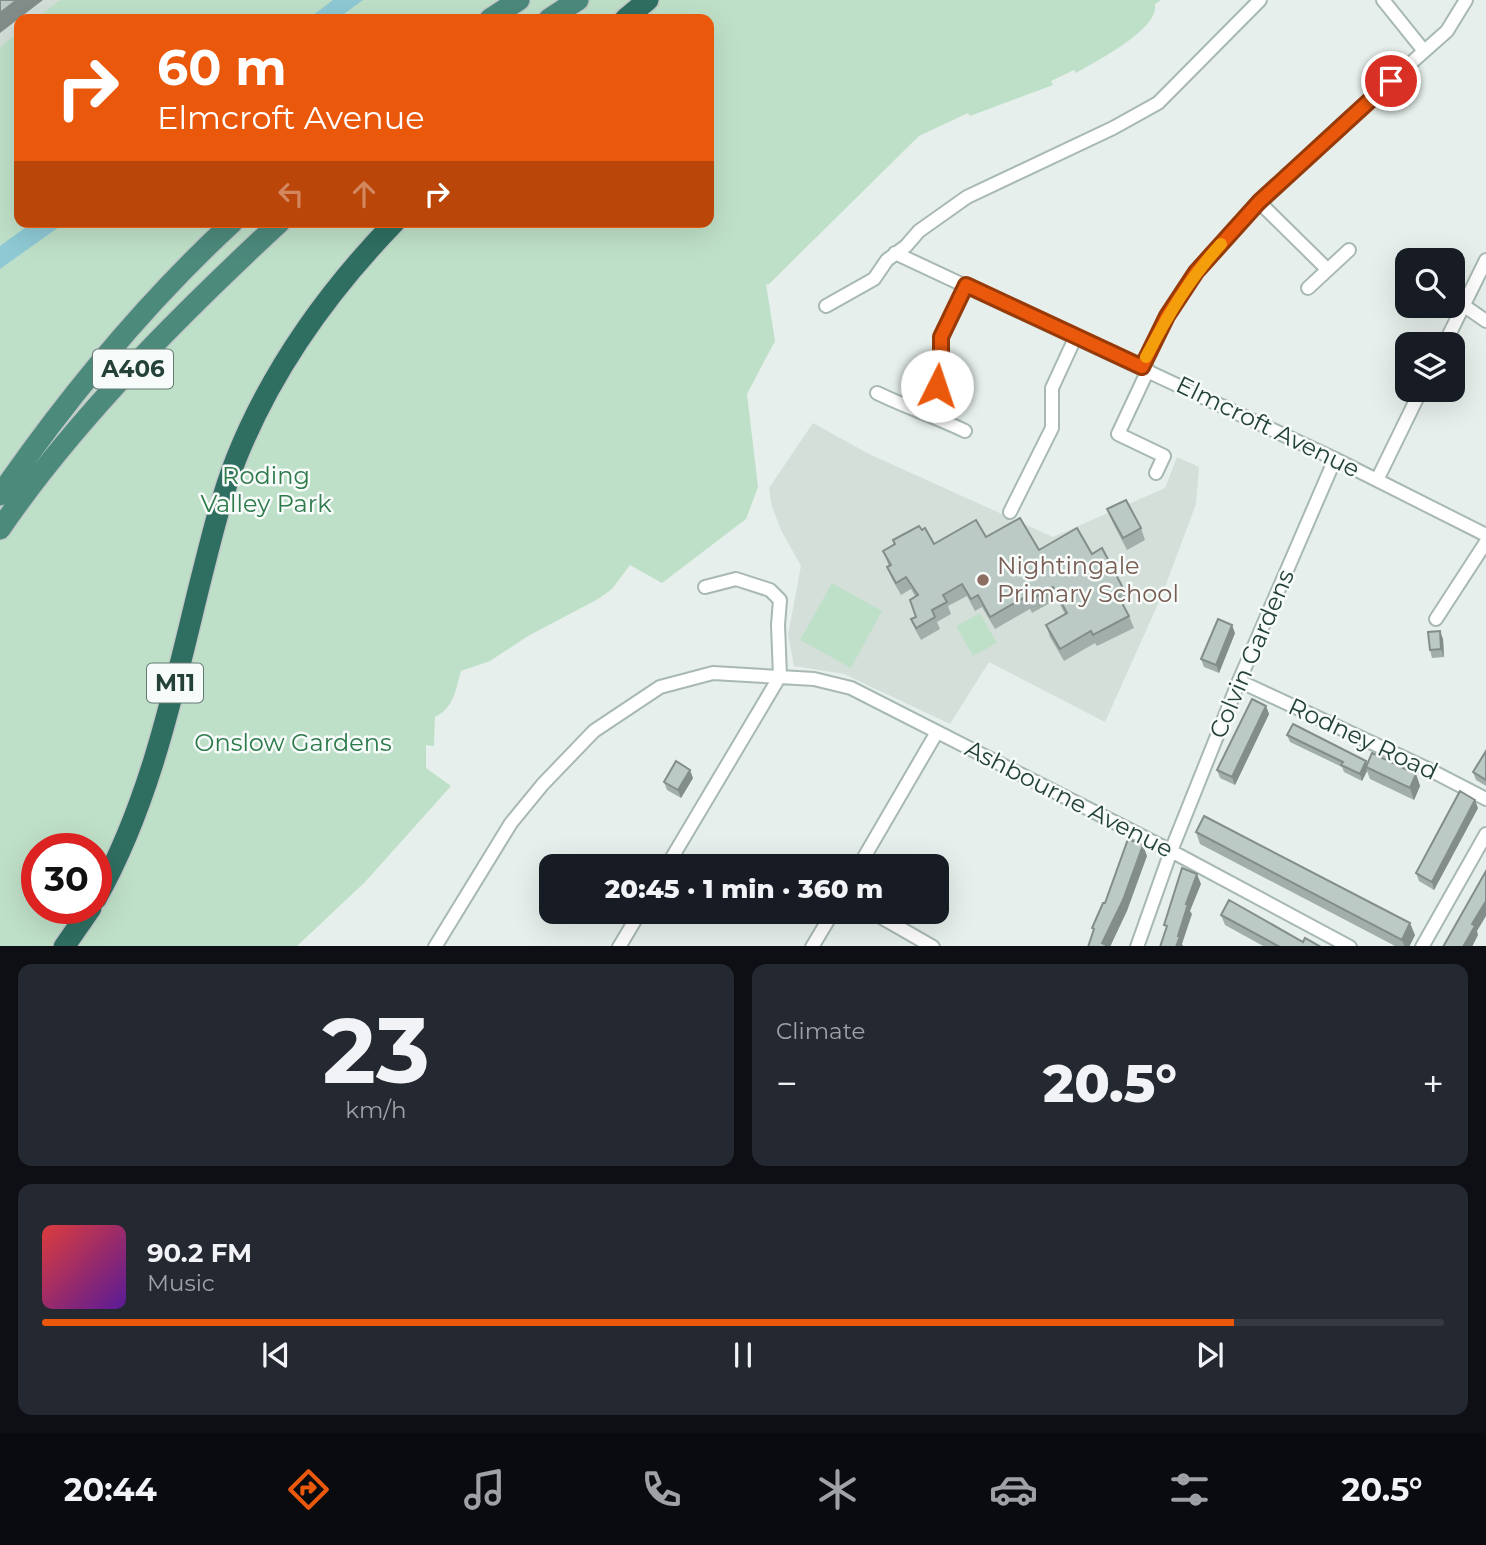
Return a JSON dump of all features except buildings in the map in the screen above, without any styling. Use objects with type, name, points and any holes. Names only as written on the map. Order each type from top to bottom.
[{"type":"highway","points":[[498,14],[519,0]]},
{"type":"highway","points":[[557,14],[578,0]]},
{"type":"highway","points":[[631,14],[648,0]]},
{"type":"highway","name":"A406","points":[[0,495],[75,394],[122,338],[172,282],[227,228]]},
{"type":"highway","name":"A406","points":[[0,529],[47,465],[104,400],[194,305],[274,228]]},
{"type":"highway","name":"M11","points":[[112,867],[126,839],[154,758],[208,551],[236,460],[260,406],[310,322],[390,228]]},
{"type":"highway","points":[[65,946],[80,924]]},
{"type":"street","points":[[826,306],[874,279],[880,268],[919,231],[976,192],[1113,128],[1158,103],[1260,0]]},
{"type":"street","points":[[1383,0],[1424,51]]},
{"type":"street","points":[[1156,473],[1164,456],[1118,434],[1167,316],[1196,272],[1259,202],[1447,31],[1466,0]]},
{"type":"street","points":[[1259,202],[1328,270]]},
{"type":"street","points":[[1308,288],[1349,250]]},
{"type":"street","name":"Elmcroft Avenue","points":[[895,253],[1145,368],[1486,535]]},
{"type":"street","points":[[1465,302],[1486,260]]},
{"type":"street","points":[[924,412],[939,375],[941,337],[966,285]]},
{"type":"street","points":[[1465,307],[1486,321]]},
{"type":"street","points":[[1010,512],[1052,428],[1052,388],[1076,336]]},
{"type":"street","points":[[877,393],[965,431]]},
{"type":"street","points":[[1377,480],[1415,402]]},
{"type":"street","name":"Colvin Gardens","points":[[1137,946],[1171,850],[1239,681],[1335,459]]},
{"type":"street","points":[[1436,619],[1486,542]]},
{"type":"street","points":[[674,854],[780,676],[779,600],[770,590],[736,579],[705,587]]},
{"type":"street","points":[[436,946],[511,823],[543,784],[594,731],[660,687],[713,673],[780,676]]},
{"type":"street","name":"Ashbourne Avenue","points":[[780,676],[814,679],[851,688],[1171,850],[1348,946]]},
{"type":"street","name":"Rodney Road","points":[[1239,681],[1486,799]]},
{"type":"street","points":[[866,854],[937,732]]},
{"type":"street","points":[[1423,946],[1486,834]]},
{"type":"street","points":[[620,946],[633,924]]},
{"type":"street","points":[[813,946],[826,924]]},
{"type":"street","points":[[893,924],[931,946]]},
{"type":"shaded area","points":[[0,0],[60,0],[42,14],[14,14],[14,36],[0,47]]},
{"type":"shaded area","name":"Nightingale Primary School","points":[[813,423],[869,454],[1053,537],[1165,488],[1177,457],[1199,467],[1196,504],[1162,595],[1105,722],[989,662],[950,724],[844,674],[794,666],[788,635],[801,566],[782,532],[772,507],[769,488]]},
{"type":"green space","name":"Roding Valley Park","points":[[60,0],[1161,0],[1155,4],[1154,14],[1137,34],[1076,73],[1074,70],[1051,81],[1053,85],[970,116],[968,113],[919,136],[768,285],[766,284],[775,341],[747,394],[758,487],[746,519],[662,583],[630,565],[612,589],[598,599],[528,636],[490,661],[461,671],[450,704],[435,717],[434,746],[426,745],[426,768],[451,786],[365,882],[297,946],[0,946],[0,47],[14,36],[14,228],[714,228],[714,14],[42,14]]},
{"type":"green space","points":[[832,583],[882,611],[851,668],[800,640]]},
{"type":"green space","points":[[980,613],[997,643],[973,656],[956,626]]},
{"type":"water","points":[[333,0],[363,0],[344,14],[315,14]]},
{"type":"water","points":[[25,228],[58,228],[0,269],[0,246]]},
{"type":"slow traffic","points":[[1146,357],[1167,316],[1196,272],[1221,244]]},
{"type":"place","name":"Nightingale Primary School","points":[[983,580]]},
{"type":"route","points":[[937,386],[941,363],[941,337],[966,285],[1142,367],[1167,316],[1196,272],[1259,202],[1391,81]]},
{"type":"park label","name":"Onslow Gardens","points":[[293,743]]}]
